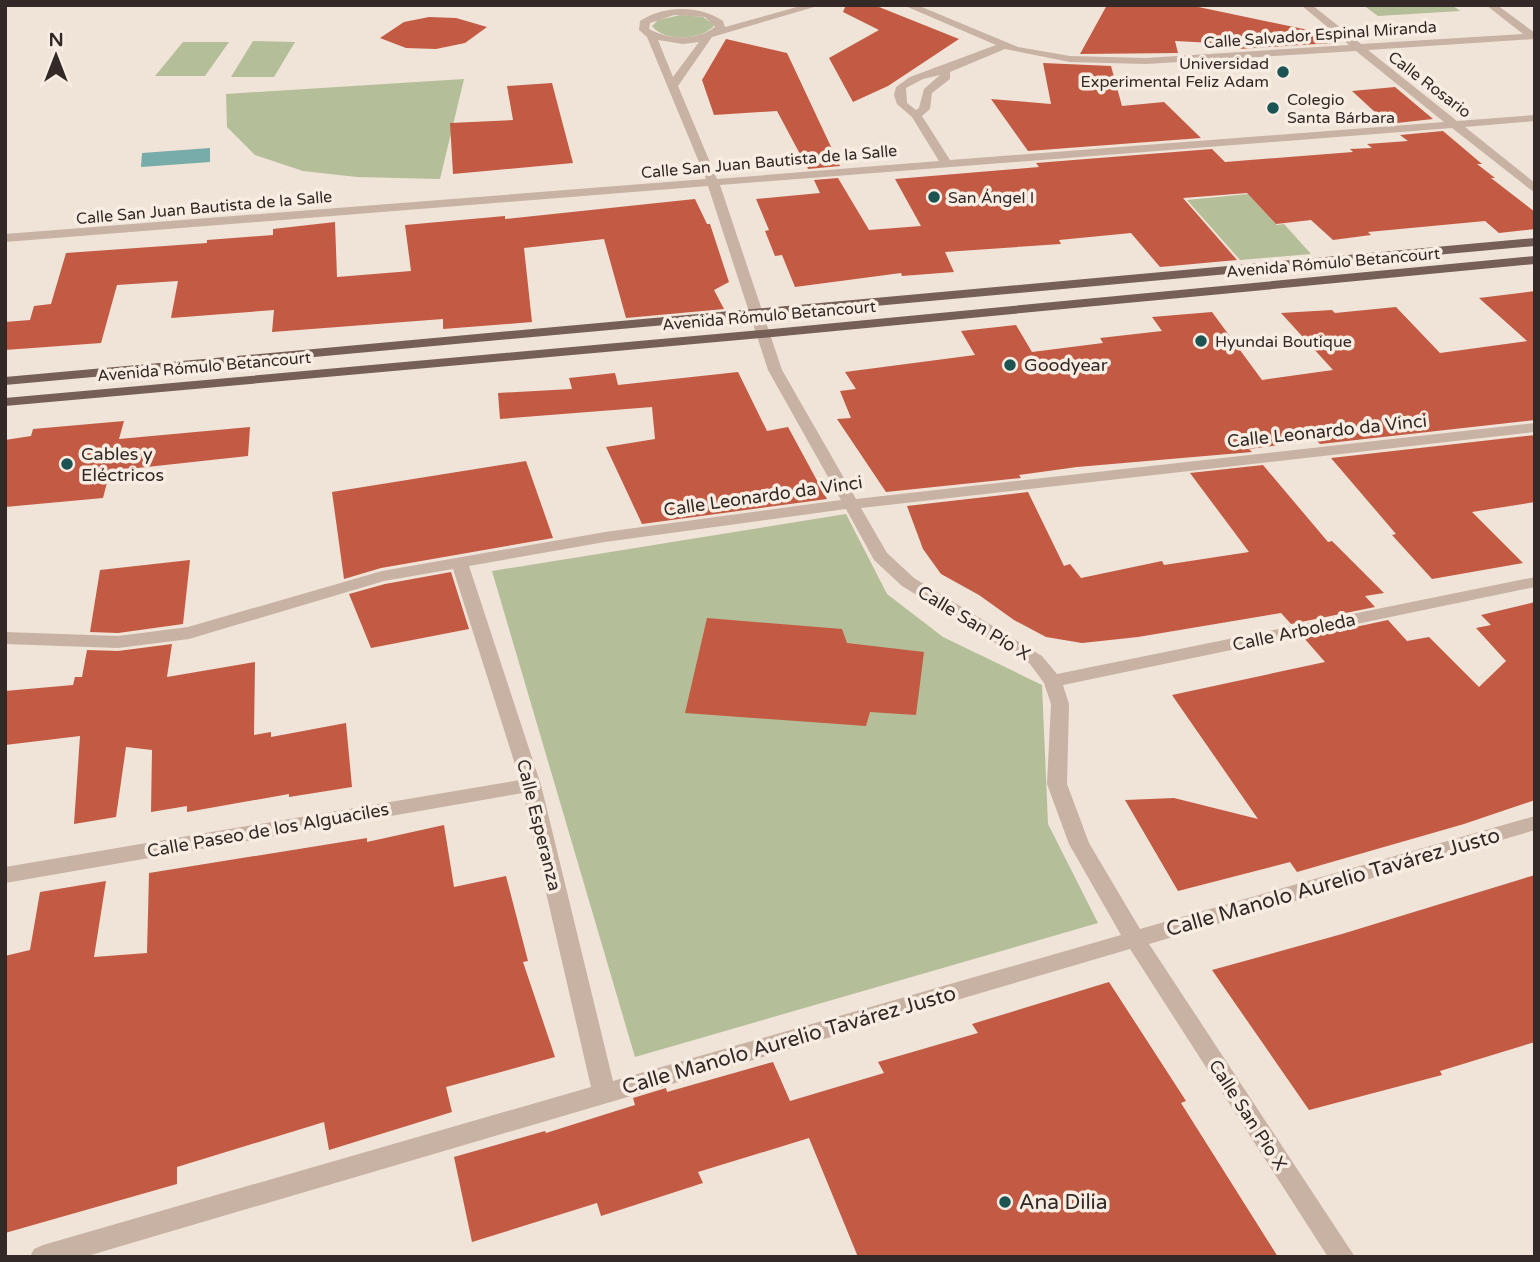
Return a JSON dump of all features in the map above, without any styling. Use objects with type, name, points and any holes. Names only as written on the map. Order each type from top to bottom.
[{"type":"main road","name":"Avenida Rómulo Betancourt","points":[[5,381],[1535,242]]},
{"type":"main road","name":"Avenida Rómulo Betancourt","points":[[5,402],[761,334],[1535,260]]},
{"type":"street","points":[[652,17],[660,5]]},
{"type":"street","points":[[700,5],[719,15]]},
{"type":"street","points":[[800,10],[719,15],[673,12],[645,21],[644,30],[670,40],[712,34],[800,10],[816,5]]},
{"type":"street","name":"Calle Salvador Espinal Miranda","points":[[908,5],[1004,47],[1070,59],[1132,61],[1533,36]]},
{"type":"street","name":"Calle Rosario","points":[[1306,5],[1535,189]]},
{"type":"street","points":[[1491,5],[1533,36]]},
{"type":"street","points":[[672,86],[720,23],[719,15]]},
{"type":"street","name":"Calle San Pío X","points":[[644,30],[651,36],[713,182],[775,370],[880,556],[908,582],[1036,660],[1053,681],[1060,704],[1057,784],[1065,814],[1079,844],[1135,940],[1342,1257]]},
{"type":"street","points":[[945,162],[916,115],[902,104],[901,87],[926,72],[944,70],[963,60],[1004,47]]},
{"type":"street","points":[[916,115],[925,108],[926,91],[946,77],[944,70]]},
{"type":"street","name":"Calle San Juan Bautista de la Salle","points":[[5,238],[945,162],[1535,118]]},
{"type":"street","name":"Calle Leonardo da Vinci","points":[[5,638],[118,642],[189,633],[382,576],[605,537],[850,503],[1535,427]]},
{"type":"street","name":"Calle Esperanza","points":[[459,561],[531,785],[604,1093]]},
{"type":"street","name":"Calle Arboleda","points":[[1053,681],[1535,582]]},
{"type":"street","name":"Calle Paseo de los Alguaciles","points":[[5,875],[531,785]]},
{"type":"street","name":"Calle Manolo Aurelio Tavárez Justo","points":[[43,1257],[1535,823]]},
{"type":"green space","points":[[1363,5],[1452,5],[1460,11],[1378,16]]},
{"type":"green space","points":[[681,15],[703,17],[713,24],[713,27],[691,37],[673,37],[657,31],[652,26],[658,20]]},
{"type":"green space","points":[[253,41],[295,42],[274,77],[231,77]]},
{"type":"green space","points":[[183,42],[229,42],[205,76],[155,76]]},
{"type":"green space","points":[[464,79],[440,179],[357,177],[303,171],[255,155],[227,127],[226,94]]},
{"type":"green space","points":[[1248,194],[1277,225],[1284,224],[1311,254],[1240,260],[1187,200]]},
{"type":"green space","points":[[846,514],[887,594],[943,637],[1042,685],[1048,824],[1098,923],[635,1057],[492,571]]},
{"type":"water","points":[[210,148],[210,162],[141,167],[142,153]]},
{"type":"building","points":[[846,5],[874,5],[959,39],[888,86],[853,102],[829,58],[879,30],[843,12]]},
{"type":"building","points":[[1107,5],[1189,5],[1332,35],[1332,43],[1239,49],[1233,44],[1175,41],[1178,53],[1080,54]]},
{"type":"building","points":[[429,17],[456,18],[487,27],[465,43],[436,49],[406,48],[380,38],[404,22]]},
{"type":"building","points":[[726,39],[787,53],[840,166],[808,169],[777,111],[714,115],[702,80]]},
{"type":"building","points":[[1043,63],[1111,66],[1122,106],[1164,102],[1201,138],[1028,151],[991,99],[1051,104]]},
{"type":"building","points":[[552,83],[573,163],[453,174],[450,123],[513,120],[507,86]]},
{"type":"building","points":[[1395,87],[1433,119],[1388,124],[1352,91]]},
{"type":"building","points":[[1443,131],[1495,178],[1491,178],[1535,212],[1535,229],[1499,233],[1485,221],[1368,232],[1371,235],[1333,240],[1311,220],[1276,224],[1247,193],[1183,198],[1237,260],[1160,267],[1131,233],[1059,240],[1061,244],[945,252],[954,272],[902,276],[901,273],[795,287],[782,255],[775,256],[765,231],[769,230],[756,199],[820,193],[814,180],[838,178],[869,230],[921,226],[895,179],[1039,167],[1036,163],[1212,149],[1225,162],[1353,152],[1350,149],[1372,148],[1367,144],[1408,141],[1400,135]]},
{"type":"building","points":[[695,199],[707,224],[710,224],[729,282],[714,290],[724,309],[626,318],[604,239],[524,248],[532,322],[443,329],[443,319],[272,332],[274,310],[171,318],[178,281],[117,285],[101,343],[5,350],[5,322],[30,320],[34,306],[51,304],[66,253],[207,243],[207,240],[273,235],[273,229],[335,222],[337,277],[411,271],[405,225],[505,216],[505,219]]},
{"type":"building","points":[[1535,291],[1535,420],[1320,444],[1316,440],[1249,449],[1252,452],[1077,467],[1019,475],[1021,478],[886,492],[837,419],[851,418],[840,391],[856,389],[845,372],[975,355],[961,331],[1016,325],[1032,352],[1103,343],[1100,338],[1162,331],[1152,317],[1212,312],[1262,380],[1333,370],[1281,313],[1332,310],[1335,313],[1396,307],[1440,353],[1527,341],[1479,298]]},
{"type":"building","points":[[738,372],[767,431],[788,427],[827,499],[642,524],[606,447],[655,439],[652,407],[500,419],[498,393],[572,389],[569,378],[615,373],[618,385]]},
{"type":"building","points":[[124,421],[119,439],[250,427],[248,456],[110,471],[103,498],[5,507],[5,440],[31,436],[33,429]]},
{"type":"building","points":[[1535,435],[1535,502],[1472,512],[1523,563],[1432,579],[1392,535],[1396,534],[1331,458]]},
{"type":"building","points":[[526,461],[553,538],[381,568],[344,579],[332,492]]},
{"type":"building","points":[[1263,465],[1328,542],[1332,541],[1384,593],[1365,596],[1375,607],[1291,624],[1281,613],[1138,637],[1082,643],[1046,637],[941,574],[923,549],[907,506],[1028,492],[1064,566],[1070,564],[1081,578],[1162,561],[1164,565],[1249,552],[1190,473]]},
{"type":"building","points":[[190,560],[183,624],[118,633],[90,632],[100,570]]},
{"type":"building","points":[[451,572],[469,629],[371,648],[349,594],[385,584]]},
{"type":"building","points":[[1535,602],[1535,800],[1464,824],[1297,872],[1290,862],[1178,891],[1125,800],[1174,798],[1258,819],[1172,695],[1325,662],[1304,638],[1388,620],[1407,641],[1429,637],[1479,687],[1506,661],[1476,628],[1491,625],[1481,615]]},
{"type":"building","points":[[707,618],[842,629],[847,643],[924,652],[916,715],[870,712],[866,726],[685,713]]},
{"type":"building","points":[[172,644],[167,677],[255,662],[254,735],[271,732],[271,737],[346,723],[352,787],[289,797],[289,794],[187,812],[187,806],[151,812],[152,750],[126,747],[116,817],[74,824],[80,736],[5,745],[5,691],[73,685],[75,677],[82,677],[87,650],[118,651]]},
{"type":"building","points":[[444,825],[454,887],[506,876],[528,961],[523,962],[555,1057],[446,1087],[452,1112],[329,1150],[324,1122],[177,1167],[177,1184],[5,1233],[5,956],[30,950],[40,892],[106,881],[94,957],[147,953],[149,873],[367,838],[367,842]]},
{"type":"building","points":[[1535,875],[1535,1042],[1440,1071],[1442,1075],[1309,1110],[1212,970],[1342,934]]},
{"type":"building","points":[[1109,982],[1186,1101],[1181,1103],[1278,1257],[858,1257],[809,1138],[698,1172],[703,1183],[601,1216],[597,1203],[472,1242],[454,1157],[545,1131],[546,1133],[635,1105],[633,1098],[666,1088],[667,1092],[773,1062],[790,1101],[884,1073],[878,1062],[978,1033],[972,1024]]},
{"type":"place","name":"Universidad Experimental Feliz Adam","points":[[1283,72]]},
{"type":"place","name":"Colegio Santa Bárbara","points":[[1273,108]]},
{"type":"place","name":"San Ángel I","points":[[934,197]]},
{"type":"place","name":"Hyundai Boutique","points":[[1201,341]]},
{"type":"place","name":"Goodyear","points":[[1010,365]]},
{"type":"place","name":"Cables y Eléctricos","points":[[67,464]]},
{"type":"place","name":"Ana Dilia","points":[[1005,1202]]}]
